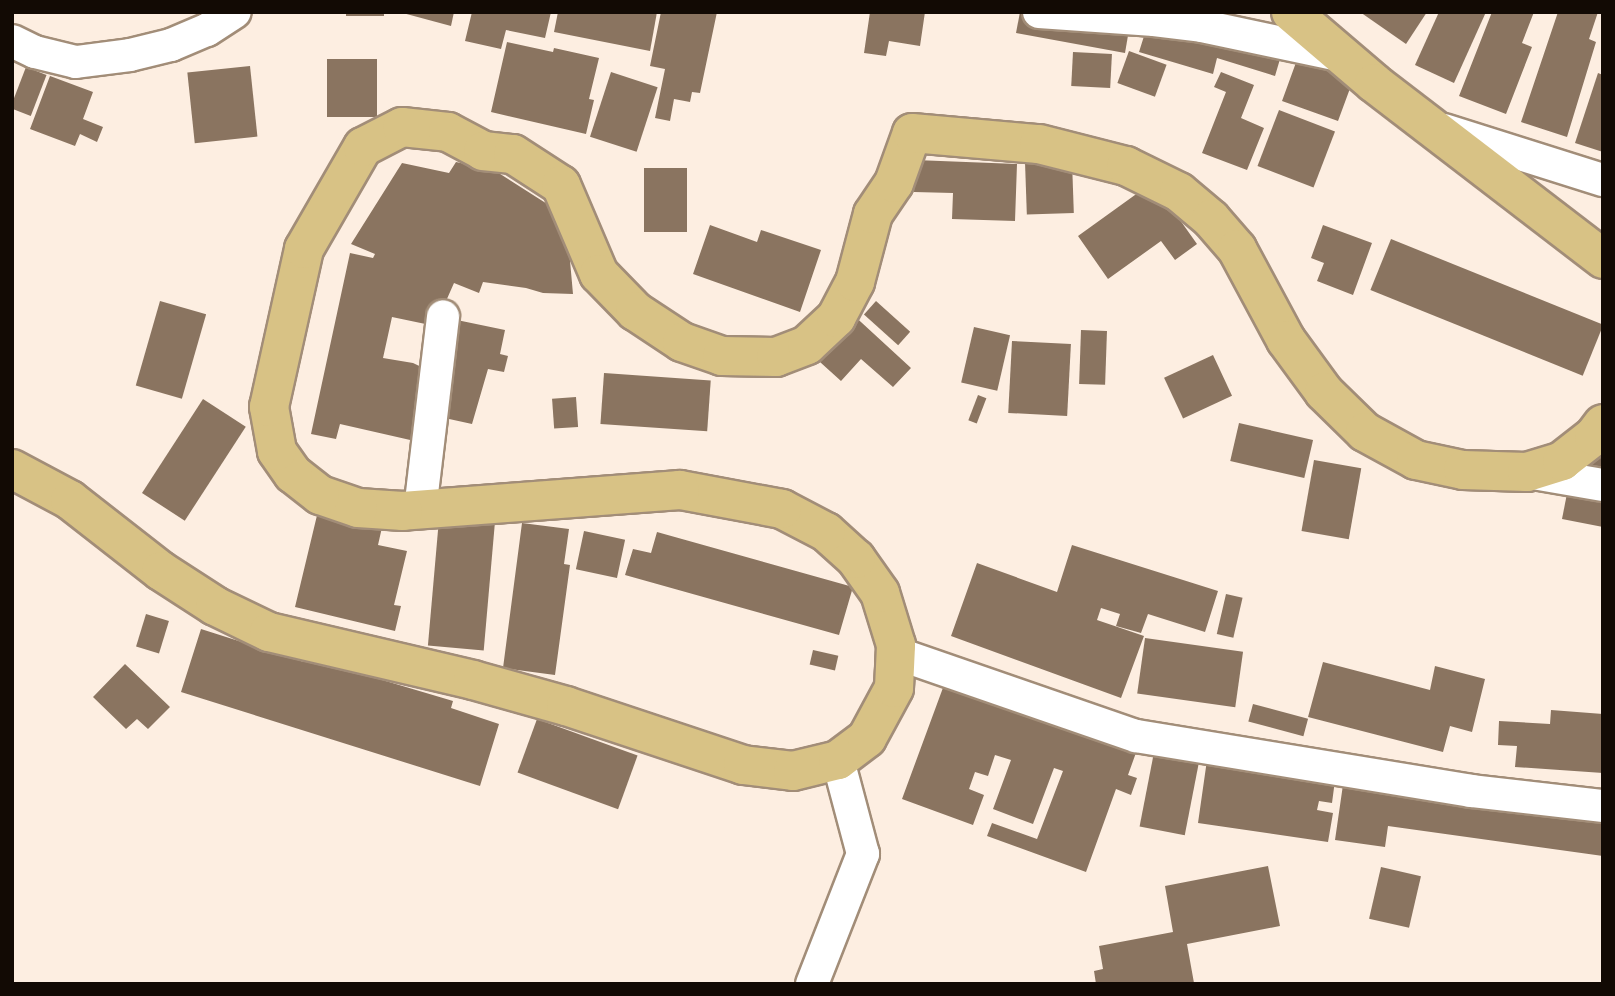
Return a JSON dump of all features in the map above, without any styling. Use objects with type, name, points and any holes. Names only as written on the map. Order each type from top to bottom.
[{"type":"main road","points":[[1292,12],[1431,127],[1603,258]]},
{"type":"main road","points":[[12,469],[70,500],[162,571],[215,606],[269,632],[473,680],[566,706],[743,765],[793,771],[838,760],[867,737],[894,688],[896,645],[880,593],[856,559],[825,532],[782,509],[680,490],[420,510],[358,508],[320,495],[293,474],[276,451],[269,407],[304,249],[363,147],[402,127],[448,131],[483,152],[513,154],[561,185],[599,274],[635,311],[682,342],[722,356],[776,357],[807,345],[836,318],[855,282],[873,214],[894,183],[912,134],[1039,144],[1126,166],[1179,192],[1211,219],[1237,249],[1286,340],[1324,393],[1365,432],[1416,460],[1463,470],[1528,472],[1562,461],[1594,436],[1603,424]]},
{"type":"street","points":[[12,41],[35,52],[76,62],[130,55],[171,46],[207,30],[235,12]]},
{"type":"street","points":[[1039,12],[1096,14],[1202,26],[1343,56]]},
{"type":"street","points":[[1431,127],[1603,180]]},
{"type":"street","points":[[420,510],[443,316]]},
{"type":"street","points":[[1528,472],[1603,485]]},
{"type":"street","points":[[896,653],[1136,736],[1471,791],[1603,806]]},
{"type":"street","points":[[812,984],[863,854],[838,760]]},
{"type":"building","points":[[346,12],[384,12],[384,16],[346,16]]},
{"type":"building","points":[[399,12],[454,12],[451,26]]},
{"type":"building","points":[[472,12],[551,12],[545,38],[506,30],[501,49],[465,41]]},
{"type":"building","points":[[558,12],[657,12],[650,51],[554,32]]},
{"type":"building","points":[[661,12],[717,12],[700,93],[692,92],[690,102],[674,99],[670,121],[655,118],[665,69],[650,66]]},
{"type":"building","points":[[870,12],[925,12],[920,46],[889,41],[886,56],[864,53]]},
{"type":"building","points":[[1020,12],[1132,12],[1125,53],[1016,33]]},
{"type":"building","points":[[1188,12],[1225,12],[1288,32],[1275,76],[1217,58],[1213,74],[1139,52],[1150,17]]},
{"type":"building","points":[[1360,12],[1427,12],[1406,44]]},
{"type":"building","points":[[1439,12],[1486,12],[1454,83],[1415,65]]},
{"type":"building","points":[[1492,12],[1534,12],[1522,43],[1532,47],[1506,114],[1459,96]]},
{"type":"building","points":[[1558,12],[1598,12],[1589,39],[1596,42],[1567,137],[1521,122]]},
{"type":"building","points":[[1310,24],[1356,40],[1342,79],[1352,83],[1338,121],[1282,101]]},
{"type":"building","points":[[507,42],[553,52],[554,48],[599,58],[589,99],[594,100],[586,134],[491,112]]},
{"type":"building","points":[[1129,51],[1167,65],[1155,97],[1117,83]]},
{"type":"building","points":[[1073,52],[1112,54],[1110,88],[1071,86]]},
{"type":"building","points":[[327,59],[377,59],[377,117],[327,117]]},
{"type":"building","points":[[250,66],[257,137],[195,143],[187,73]]},
{"type":"building","points":[[26,67],[47,75],[31,116],[12,109]]},
{"type":"building","points":[[611,72],[658,87],[637,152],[590,137]]},
{"type":"building","points":[[1221,72],[1254,85],[1241,118],[1264,128],[1247,170],[1202,153],[1226,92],[1214,87]]},
{"type":"building","points":[[1598,73],[1603,75],[1603,152],[1575,143]]},
{"type":"building","points":[[50,76],[93,92],[83,119],[103,127],[97,142],[80,134],[75,146],[30,129]]},
{"type":"building","points":[[1279,110],[1335,132],[1314,188],[1257,166]]},
{"type":"building","points":[[915,160],[1017,164],[1015,221],[952,219],[953,193],[914,192]]},
{"type":"building","points":[[1072,161],[1074,213],[1027,215],[1025,163]]},
{"type":"building","points":[[456,162],[494,170],[566,216],[573,294],[543,293],[483,282],[479,293],[454,283],[435,326],[392,317],[383,358],[413,363],[434,373],[419,442],[340,424],[336,439],[311,434],[350,253],[373,258],[375,254],[351,244],[402,163],[449,173]]},
{"type":"building","points":[[644,168],[687,168],[687,232],[644,232]]},
{"type":"building","points":[[1153,182],[1197,244],[1175,260],[1161,241],[1108,279],[1078,236]]},
{"type":"building","points":[[710,225],[757,242],[761,230],[821,250],[800,312],[693,274]]},
{"type":"building","points":[[1323,225],[1372,243],[1353,295],[1317,281],[1324,263],[1311,258]]},
{"type":"building","points":[[1391,239],[1603,325],[1583,376],[1370,290]]},
{"type":"building","points":[[160,301],[206,314],[182,399],[136,386]]},
{"type":"building","points":[[876,301],[910,332],[898,345],[864,314]]},
{"type":"building","points":[[849,311],[911,368],[893,387],[861,359],[841,381],[810,353]]},
{"type":"building","points":[[452,319],[505,330],[500,354],[508,356],[504,372],[488,369],[472,424],[431,415]]},
{"type":"building","points":[[974,327],[1010,335],[997,391],[961,383]]},
{"type":"building","points":[[1081,330],[1107,331],[1105,385],[1079,384]]},
{"type":"building","points":[[1012,341],[1071,344],[1067,416],[1008,413]]},
{"type":"building","points":[[1213,355],[1232,396],[1183,419],[1164,378]]},
{"type":"building","points":[[604,373],[711,380],[707,431],[600,424]]},
{"type":"building","points":[[978,395],[986,398],[977,423],[968,420]]},
{"type":"building","points":[[576,397],[578,427],[554,429],[552,399]]},
{"type":"building","points":[[203,399],[246,427],[185,521],[142,493]]},
{"type":"building","points":[[1239,423],[1313,440],[1304,478],[1230,461]]},
{"type":"building","points":[[1575,453],[1603,458],[1603,527],[1562,519]]},
{"type":"building","points":[[1314,460],[1361,468],[1349,539],[1301,531]]},
{"type":"building","points":[[319,507],[383,523],[378,545],[407,551],[394,605],[401,606],[395,631],[295,607]]},
{"type":"building","points":[[439,519],[495,524],[484,650],[428,646]]},
{"type":"building","points":[[522,523],[569,529],[564,564],[570,565],[555,675],[503,668]]},
{"type":"building","points":[[584,531],[625,540],[617,578],[576,569]]},
{"type":"building","points":[[657,532],[853,587],[839,635],[625,575],[633,549],[651,553]]},
{"type":"building","points":[[1072,545],[1218,591],[1205,632],[1148,614],[1141,633],[1116,626],[1120,614],[1101,608],[1097,620],[1144,636],[1121,698],[951,636],[977,563],[1057,592]]},
{"type":"building","points":[[1226,594],[1243,598],[1233,638],[1217,634]]},
{"type":"building","points":[[146,614],[169,621],[159,654],[136,647]]},
{"type":"building","points":[[201,629],[304,662],[305,657],[453,701],[451,708],[499,724],[480,786],[181,692]]},
{"type":"building","points":[[1145,638],[1243,652],[1235,707],[1137,693]]},
{"type":"building","points":[[813,650],[838,656],[835,670],[810,665]]},
{"type":"building","points":[[1323,662],[1430,690],[1435,666],[1485,679],[1472,732],[1450,726],[1443,752],[1308,717]]},
{"type":"building","points":[[125,664],[170,707],[148,729],[137,719],[126,729],[93,697]]},
{"type":"building","points":[[951,666],[1142,736],[1128,775],[1137,778],[1131,795],[1116,789],[1086,872],[987,836],[992,823],[1037,839],[1063,771],[1054,768],[1033,824],[993,809],[1011,760],[995,755],[988,776],[975,772],[969,789],[984,795],[973,825],[902,799]]},
{"type":"building","points":[[1253,704],[1308,719],[1303,736],[1248,721]]},
{"type":"building","points":[[1551,710],[1603,714],[1603,773],[1515,767],[1517,746],[1498,745],[1499,721],[1550,724]]},
{"type":"building","points":[[537,719],[638,756],[618,809],[518,773]]},
{"type":"building","points":[[1156,742],[1201,751],[1185,835],[1140,826]]},
{"type":"building","points":[[1209,746],[1337,765],[1332,803],[1319,801],[1317,810],[1333,813],[1328,842],[1198,823]]},
{"type":"building","points":[[1346,764],[1603,800],[1603,856],[1388,826],[1385,847],[1335,840]]},
{"type":"building","points":[[1268,866],[1280,926],[1187,944],[1194,983],[1096,984],[1094,971],[1103,969],[1099,946],[1173,932],[1165,886]]},
{"type":"building","points":[[1381,867],[1421,876],[1409,928],[1369,919]]}]
